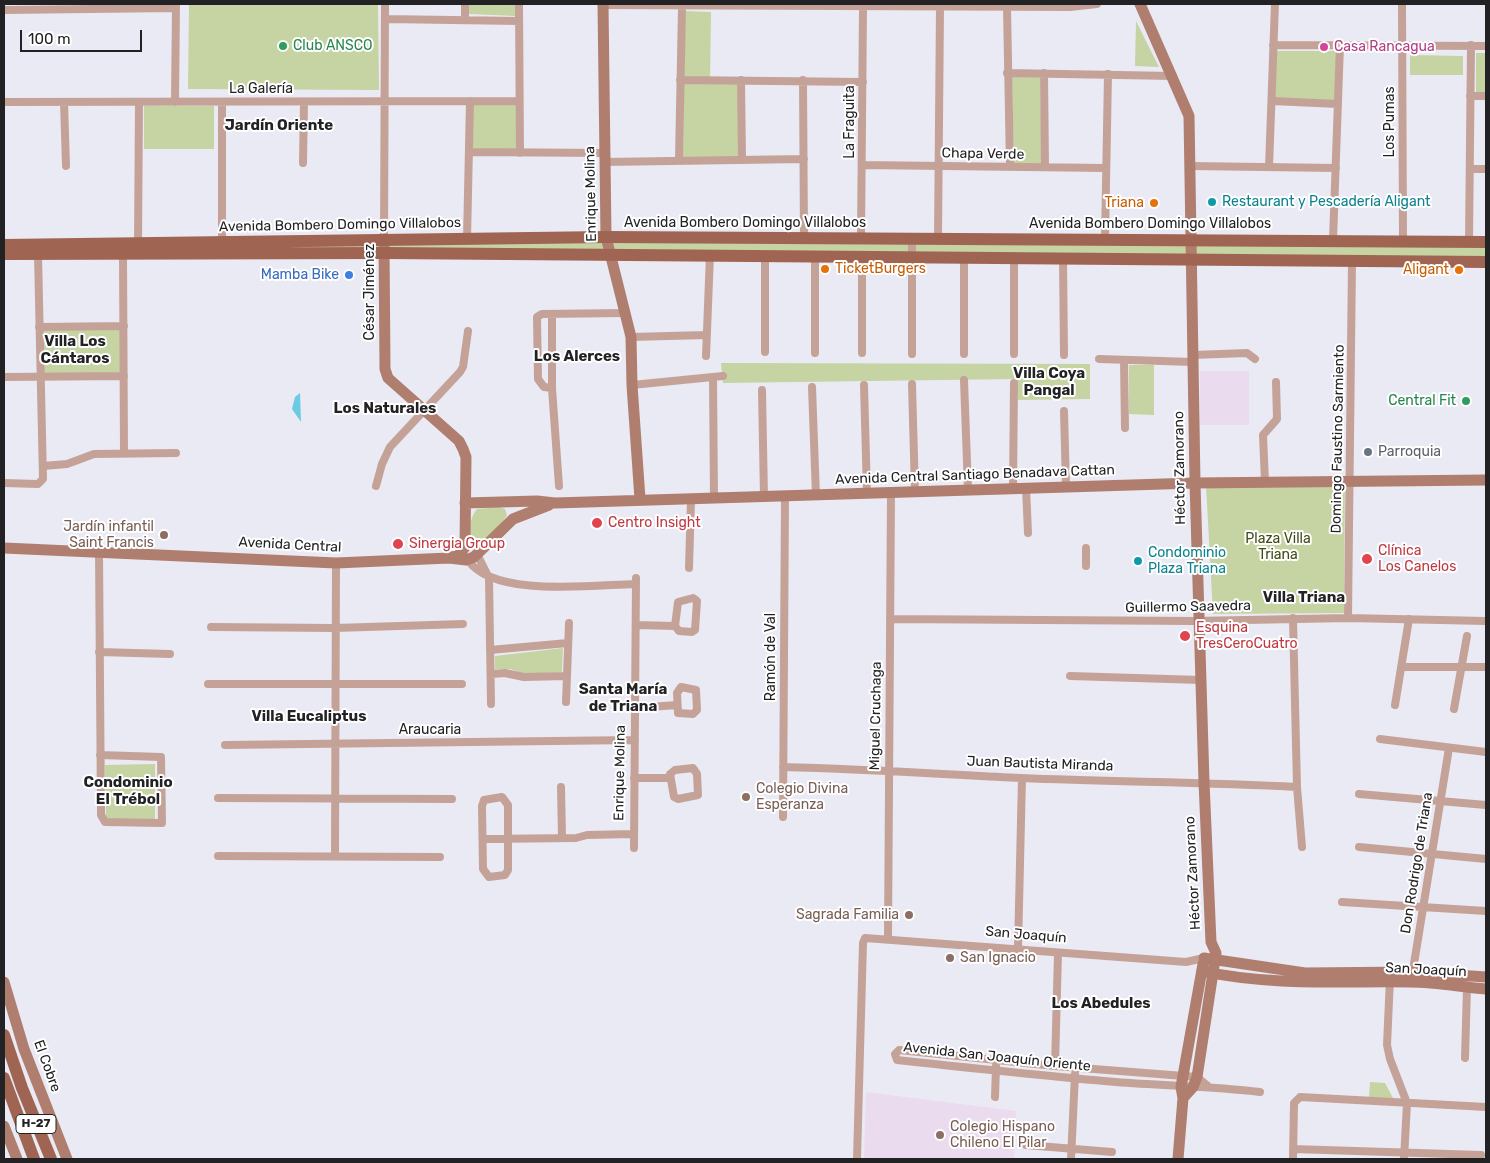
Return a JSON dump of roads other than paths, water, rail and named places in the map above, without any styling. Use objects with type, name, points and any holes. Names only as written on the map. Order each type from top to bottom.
[{"type":"main road","name":"Avenida Bombero Domingo Villalobos","points":[[4,254],[123,254],[384,247],[467,239],[606,237],[1486,242]]},
{"type":"main road","name":"Avenida Bombero Domingo Villalobos","points":[[4,245],[222,242],[609,255],[1486,262]]},
{"type":"main road","name":"H-27","points":[[4,1035],[22,1088],[51,1159]]},
{"type":"main road","name":"H-27","points":[[4,1078],[34,1159]]},
{"type":"street","name":"César Jiménez","points":[[385,4],[385,368],[388,378],[395,387],[459,441],[464,449],[466,456],[465,547],[472,557]]},
{"type":"street","points":[[465,4],[465,20]]},
{"type":"street","points":[[519,4],[520,153]]},
{"type":"street","points":[[603,4],[863,7],[896,5],[940,7],[950,5],[1084,6],[1097,4]]},
{"type":"street","name":"Enrique Molina","points":[[603,4],[606,237],[609,255],[626,313],[630,337],[640,499]]},
{"type":"street","name":"Héctor Zamorano","points":[[1140,4],[1189,116],[1195,483],[1211,942],[1195,1082]]},
{"type":"street","points":[[1269,167],[1275,4]]},
{"type":"street","name":"Los Pumas","points":[[1402,4],[1403,241]]},
{"type":"street","points":[[4,10],[58,6],[176,6],[175,102]]},
{"type":"street","points":[[679,160],[682,6]]},
{"type":"street","points":[[1004,6],[1010,167]]},
{"type":"street","name":"La Fraguita","points":[[861,238],[863,7]]},
{"type":"street","points":[[938,238],[940,7]]},
{"type":"street","points":[[385,19],[519,21]]},
{"type":"street","points":[[1273,44],[1486,46]]},
{"type":"street","points":[[1333,240],[1340,45]]},
{"type":"street","points":[[1469,241],[1471,45]]},
{"type":"street","points":[[1007,73],[1173,76]]},
{"type":"street","points":[[1044,73],[1045,167]]},
{"type":"street","points":[[1105,239],[1108,74]]},
{"type":"street","points":[[680,80],[863,82]]},
{"type":"street","points":[[742,80],[742,160]]},
{"type":"street","points":[[803,80],[804,238]]},
{"type":"street","points":[[1470,96],[1486,96]]},
{"type":"street","points":[[467,239],[470,101]]},
{"type":"street","name":"La Galería","points":[[4,102],[519,101]]},
{"type":"street","points":[[1272,101],[1338,104]]},
{"type":"street","points":[[64,102],[66,166]]},
{"type":"street","points":[[138,244],[139,102]]},
{"type":"street","points":[[222,102],[222,242]]},
{"type":"street","points":[[303,163],[304,102]]},
{"type":"street","points":[[469,152],[679,160],[804,159]]},
{"type":"street","name":"Chapa Verde","points":[[862,165],[1105,168]]},
{"type":"street","points":[[1190,166],[1336,168]]},
{"type":"street","points":[[1470,169],[1486,169]]},
{"type":"street","points":[[912,238],[912,354]]},
{"type":"street","points":[[4,483],[38,484],[42,482],[38,254]]},
{"type":"street","points":[[123,254],[124,453]]},
{"type":"street","points":[[706,356],[710,255]]},
{"type":"street","points":[[765,256],[765,352]]},
{"type":"street","points":[[815,256],[815,353]]},
{"type":"street","points":[[862,256],[862,352]]},
{"type":"street","points":[[964,257],[964,354]]},
{"type":"street","points":[[1014,257],[1014,354]]},
{"type":"street","points":[[1063,258],[1064,355]]},
{"type":"street","name":"Domingo Faustino Sarmiento","points":[[1348,618],[1352,261]]},
{"type":"street","points":[[552,388],[544,387],[538,379],[537,317],[542,314],[626,313]]},
{"type":"street","points":[[552,314],[552,388],[559,486]]},
{"type":"street","points":[[40,327],[124,326]]},
{"type":"street","points":[[376,486],[382,464],[390,447],[463,367],[468,331]]},
{"type":"street","points":[[630,337],[707,335]]},
{"type":"street","points":[[1099,359],[1193,358],[1247,353],[1255,358]]},
{"type":"street","points":[[1124,360],[1125,428]]},
{"type":"street","points":[[4,377],[124,376]]},
{"type":"street","points":[[632,385],[723,376]]},
{"type":"street","points":[[713,377],[714,498]]},
{"type":"street","points":[[964,380],[968,490]]},
{"type":"street","points":[[1265,482],[1263,435],[1266,428],[1277,419],[1276,382]]},
{"type":"street","points":[[1013,489],[1014,383]]},
{"type":"street","points":[[912,384],[915,492]]},
{"type":"street","points":[[864,385],[867,494]]},
{"type":"street","points":[[812,388],[816,496]]},
{"type":"street","points":[[762,390],[764,497]]},
{"type":"street","points":[[1064,411],[1066,487]]},
{"type":"street","points":[[43,466],[67,464],[91,454],[176,453]]},
{"type":"street","name":"Avenida Central Santiago Benadava Cattan","points":[[465,503],[555,503],[640,499],[785,497],[1195,483],[1486,480]]},
{"type":"street","points":[[1026,488],[1028,533]]},
{"type":"street","name":"Miguel Cruchaga","points":[[888,938],[891,493]]},
{"type":"street","name":"Ramón de Val","points":[[783,817],[785,497]]},
{"type":"street","points":[[689,568],[691,499]]},
{"type":"street","points":[[509,502],[512,507],[513,519]]},
{"type":"street","points":[[491,704],[489,578],[473,568],[472,557],[513,519],[555,503]]},
{"type":"street","points":[[449,558],[458,556],[465,547]]},
{"type":"street","name":"Avenida Central","points":[[4,548],[336,563],[472,557]]},
{"type":"street","points":[[1086,548],[1086,566]]},
{"type":"street","points":[[99,551],[100,755],[102,819],[106,822],[162,823],[161,757],[100,755]]},
{"type":"street","points":[[335,856],[336,563]]},
{"type":"street","name":"Enrique Molina","points":[[489,578],[522,586],[636,581],[634,848]]},
{"type":"street","points":[[636,625],[675,626],[679,631],[692,632],[695,630],[695,599],[678,602],[675,626]]},
{"type":"street","points":[[1293,618],[1297,787],[1302,847]]},
{"type":"street","name":"Guillermo Saavedra","points":[[890,619],[1199,621],[1348,618],[1486,621]]},
{"type":"street","points":[[1395,705],[1409,619]]},
{"type":"street","points":[[566,702],[569,623]]},
{"type":"street","points":[[211,626],[335,628],[463,624]]},
{"type":"street","points":[[1454,708],[1466,636]]},
{"type":"street","points":[[490,650],[568,643]]},
{"type":"street","points":[[99,652],[170,654]]},
{"type":"street","points":[[1401,667],[1486,667]]},
{"type":"street","points":[[490,674],[505,673],[524,677],[567,676]]},
{"type":"street","points":[[1070,676],[1201,680]]},
{"type":"street","points":[[208,684],[335,682],[462,684]]},
{"type":"street","points":[[636,708],[677,704]]},
{"type":"street","points":[[1380,739],[1486,752]]},
{"type":"street","name":"Araucaria","points":[[225,745],[635,740]]},
{"type":"street","name":"Don Rodrigo de Triana","points":[[1412,977],[1449,748]]},
{"type":"street","name":"Juan Bautista Miranda","points":[[783,767],[888,769],[1022,778],[1204,782],[1297,787]]},
{"type":"street","points":[[693,768],[697,774],[698,795],[678,799],[674,797],[670,778],[670,774],[675,770],[693,768]]},
{"type":"street","points":[[634,778],[670,778]]},
{"type":"street","points":[[1018,948],[1022,778]]},
{"type":"street","points":[[561,787],[562,838]]},
{"type":"street","points":[[1359,794],[1486,805]]},
{"type":"street","points":[[502,797],[508,805],[508,870],[505,875],[489,877],[485,874],[483,869],[483,839],[484,800],[502,797]]},
{"type":"street","points":[[218,798],[452,799]]},
{"type":"street","points":[[483,839],[562,838],[634,834]]},
{"type":"street","points":[[1359,847],[1486,859]]},
{"type":"street","points":[[218,856],[440,857]]},
{"type":"street","points":[[1342,902],[1486,911]]},
{"type":"street","name":"San Joaquín","points":[[857,1159],[864,939],[867,937],[1186,962],[1209,959],[1305,973],[1390,977]]},
{"type":"street","points":[[1055,1066],[1058,953]]},
{"type":"street","name":"San Joaquín","points":[[1186,962],[1207,972],[1278,979],[1486,977]]},
{"type":"street","name":"Héctor Zamorano","points":[[1178,1159],[1182,1087],[1207,972]]},
{"type":"street","points":[[1390,977],[1387,1045],[1390,1059],[1407,1103],[1405,1157]]},
{"type":"street","name":"San Joaquín","points":[[1412,977],[1486,989]]},
{"type":"street","name":"El Cobre","points":[[4,982],[24,1049],[67,1159]]},
{"type":"street","points":[[1465,1058],[1467,987]]},
{"type":"street","name":"Avenida San Joaquín Oriente","points":[[1182,1087],[1076,1067],[899,1050],[895,1054],[897,1060],[1075,1079],[1182,1087],[1195,1082],[1208,1086],[1260,1092]]},
{"type":"street","points":[[995,1096],[996,1060]]},
{"type":"street","points":[[1071,1159],[1076,1067]]},
{"type":"street","points":[[1182,1087],[1195,1082]]},
{"type":"street","points":[[1293,1159],[1295,1100],[1300,1096],[1486,1108]]},
{"type":"street","points":[[4,1126],[17,1159]]},
{"type":"street","points":[[1026,1145],[1112,1152]]},
{"type":"street","points":[[1293,1149],[1405,1157],[1481,1155]]},
{"type":"water","points":[[300,393],[301,422],[292,409],[295,397]]},
{"type":"place","name":"Club ANSCO","points":[[283,46]]},
{"type":"place","name":"Casa Rancagua","points":[[1324,47]]},
{"type":"place","name":"Restaurant y Pescadería Aligant","points":[[1212,202]]},
{"type":"place","name":"Triana","points":[[1154,203]]},
{"type":"place","name":"TicketBurgers","points":[[825,269]]},
{"type":"place","name":"Aligant","points":[[1459,270]]},
{"type":"place","name":"Mamba Bike","points":[[349,275]]},
{"type":"place","name":"Central Fit","points":[[1466,401]]},
{"type":"place","name":"Parroquia","points":[[1368,452]]},
{"type":"place","name":"Centro Insight","points":[[597,523]]},
{"type":"place","name":"Jardín infantil Saint Francis","points":[[164,535]]},
{"type":"place","name":"Sinergia Group","points":[[398,544]]},
{"type":"place","name":"Clínica Los Canelos","points":[[1367,559]]},
{"type":"place","name":"Condominio Plaza Triana","points":[[1138,561]]},
{"type":"place","name":"Esquina TresCeroCuatro","points":[[1185,636]]},
{"type":"place","name":"Colegio Divina Esperanza","points":[[746,797]]},
{"type":"place","name":"Sagrada Familia","points":[[909,915]]},
{"type":"place","name":"San Ignacio","points":[[950,958]]},
{"type":"place","name":"Colegio Hispano Chileno El Pilar","points":[[940,1135]]},
{"type":"district","name":"Jardín Oriente","points":[[279,126]]},
{"type":"district","name":"Villa Los Cántaros","points":[[75,350]]},
{"type":"district","name":"Los Alerces","points":[[577,357]]},
{"type":"district","name":"Villa Coya Pangal","points":[[1049,382]]},
{"type":"district","name":"Los Naturales","points":[[385,409]]},
{"type":"district","name":"Villa Triana","points":[[1304,598]]},
{"type":"district","name":"Santa María de Triana","points":[[623,698]]},
{"type":"district","name":"Villa Eucaliptus","points":[[309,717]]},
{"type":"district","name":"Condominio El Trébol","points":[[128,792]]},
{"type":"district","name":"Los Abedules","points":[[1101,1004]]},
{"type":"park label","name":"Plaza Villa Triana","points":[[1278,548]]}]
